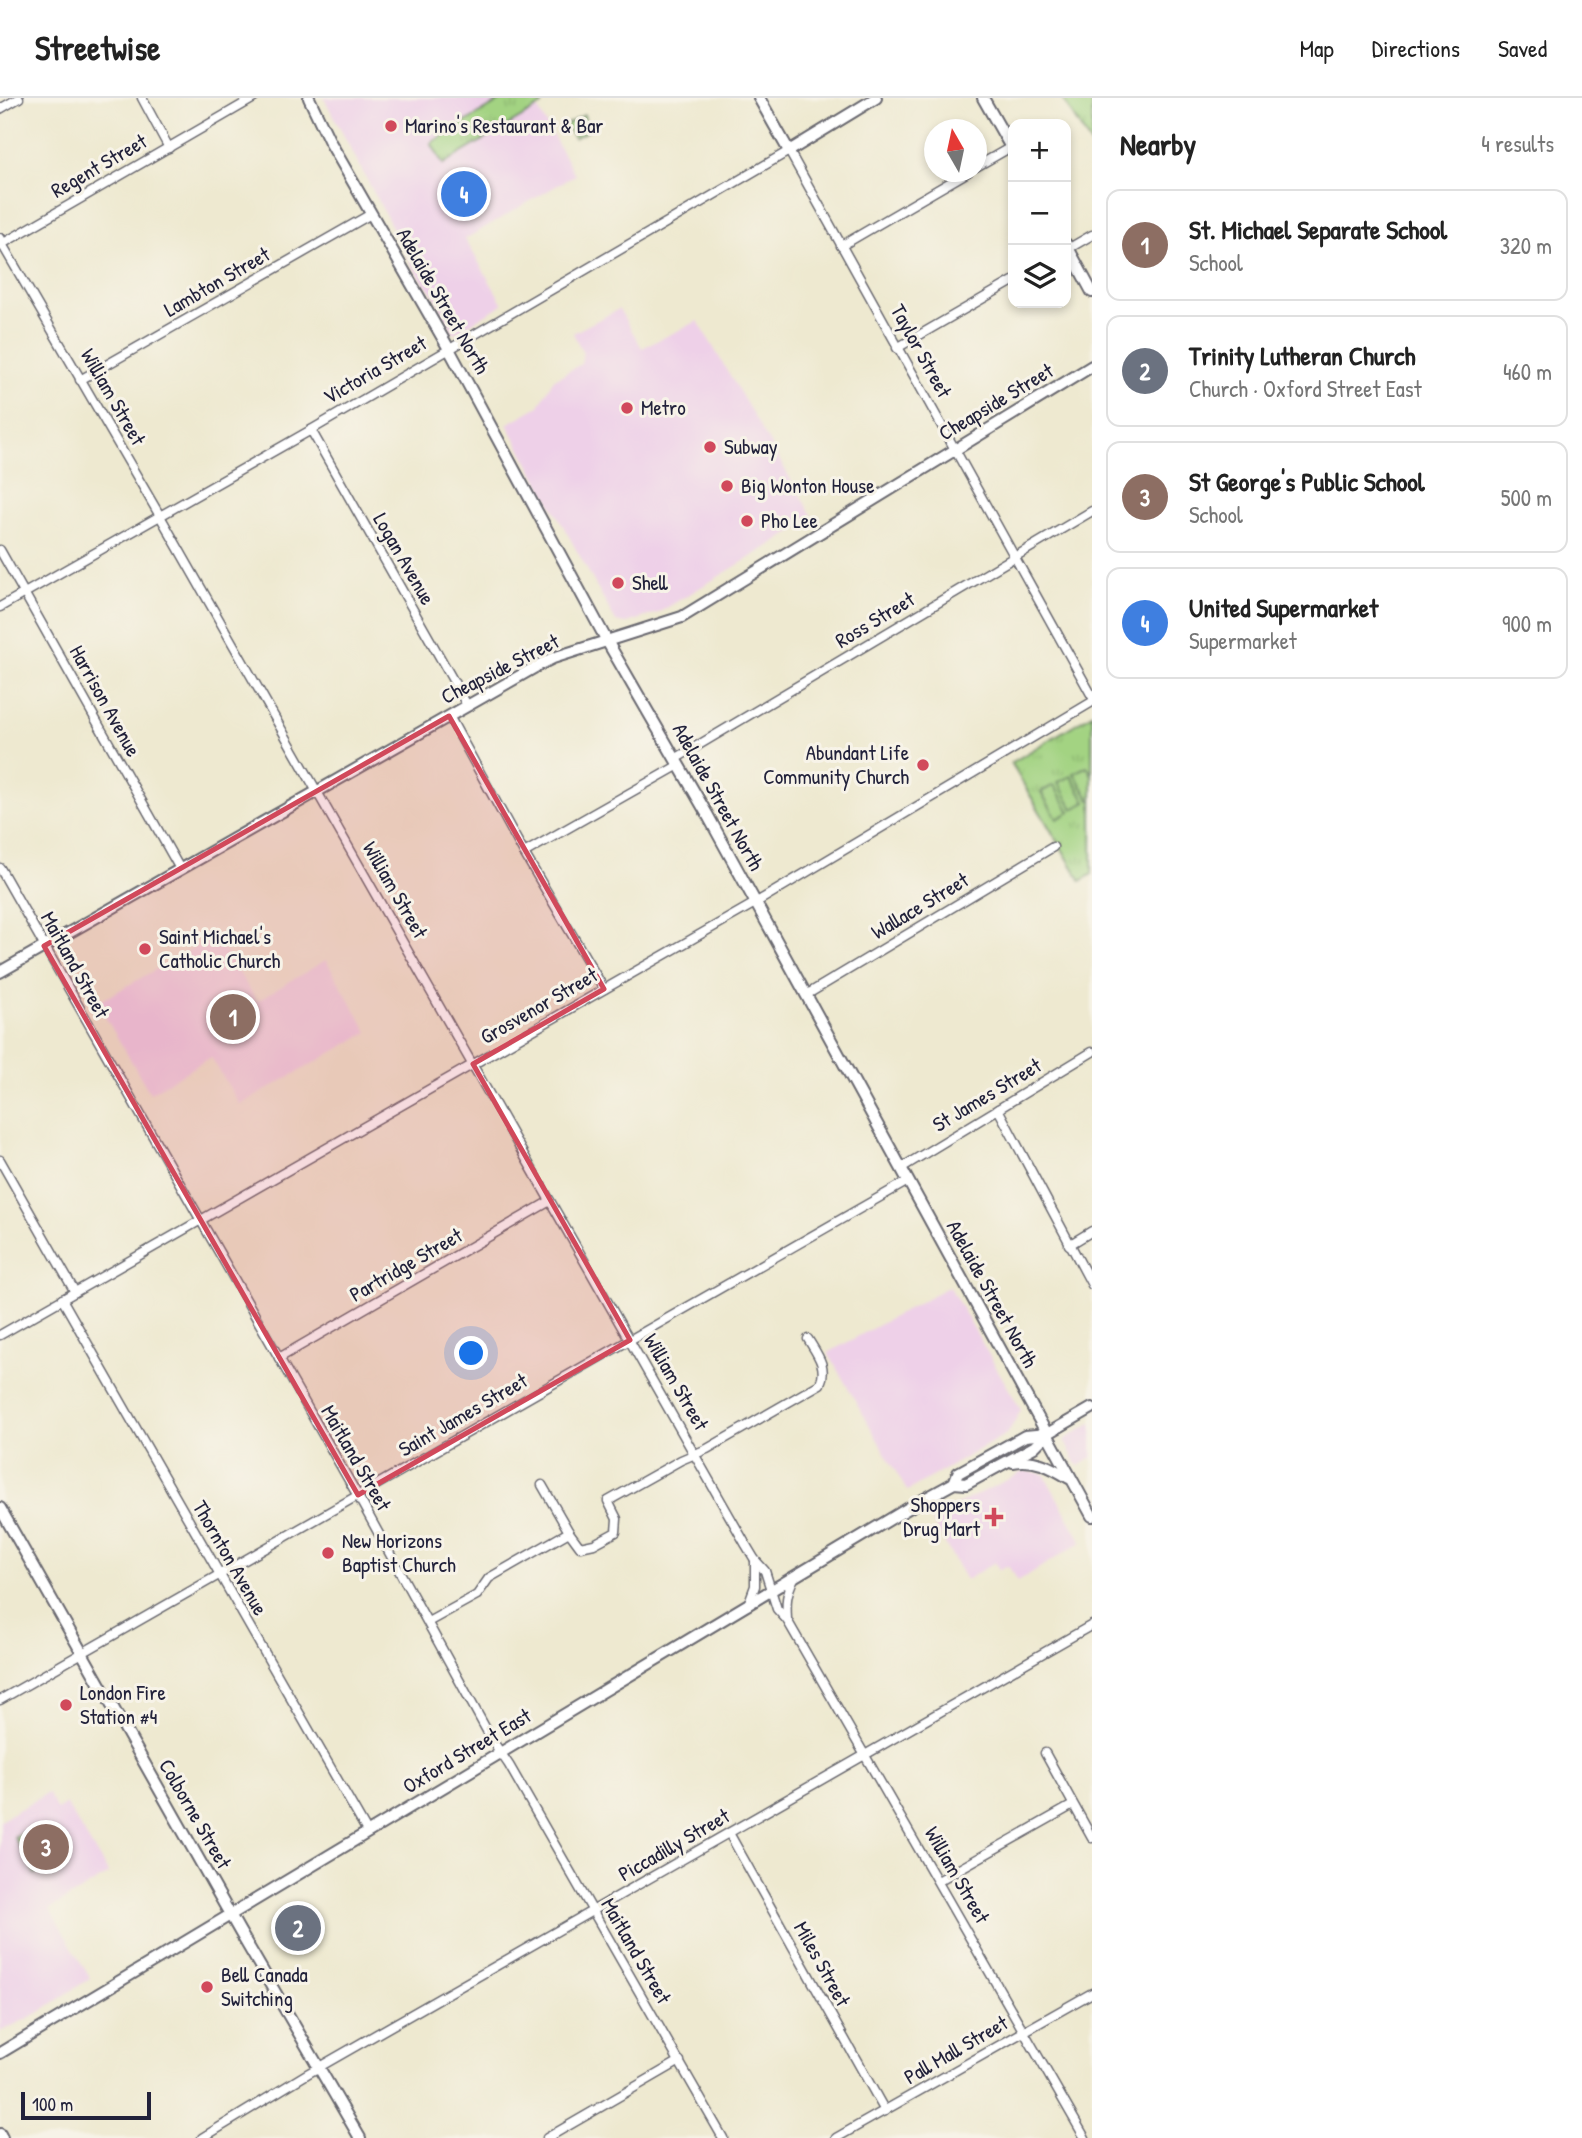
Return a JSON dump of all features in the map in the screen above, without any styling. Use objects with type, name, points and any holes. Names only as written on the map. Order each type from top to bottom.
[{"type":"main road","name":"Adelaide Street North","points":[[309,98],[370,214],[449,349],[607,641],[677,762],[1092,1516]]},
{"type":"main road","name":"Taylor Street","points":[[759,98],[789,151]]},
{"type":"main road","name":"Victoria Street","points":[[789,151],[876,98]]},
{"type":"main road","points":[[983,98],[1008,142]]},
{"type":"main road","points":[[1071,255],[1092,292]]},
{"type":"main road","name":"Cheapside Street","points":[[0,972],[553,658],[682,617],[1092,366]]},
{"type":"main road","name":"Oxford Street East","points":[[0,2053],[954,1483],[966,1484],[1006,1463],[1034,1447],[1047,1434],[1092,1408]]},
{"type":"main road","name":"Oxford Street East","points":[[954,1483],[958,1473],[1013,1442],[1025,1436],[1047,1434]]},
{"type":"main road","points":[[1006,1463],[1021,1460],[1042,1464],[1072,1479]]},
{"type":"main road","name":"Colborne Street","points":[[0,1508],[360,2138]]},
{"type":"street","points":[[0,109],[19,98]]},
{"type":"street","points":[[142,98],[169,148]]},
{"type":"street","name":"Regent Street","points":[[1,243],[254,98]]},
{"type":"street","name":"Taylor Street","points":[[789,151],[1092,696]]},
{"type":"street","name":"Victoria Street","points":[[0,607],[311,430],[789,151]]},
{"type":"street","points":[[987,162],[1008,151]]},
{"type":"street","points":[[841,246],[951,182]]},
{"type":"street","name":"Lambton Street","points":[[80,380],[370,214]]},
{"type":"street","points":[[1071,246],[1092,236]]},
{"type":"street","name":"William Street","points":[[1,243],[160,516],[755,1560],[765,1572],[778,1609],[866,1756],[1085,2138]]},
{"type":"street","points":[[897,348],[1008,284]]},
{"type":"street","name":"Logan Avenue","points":[[311,430],[467,705]]},
{"type":"street","name":"Ross Street","points":[[524,853],[1092,511]]},
{"type":"street","name":"Harrison Avenue","points":[[0,550],[180,869]]},
{"type":"street","name":"Grosvenor Street","points":[[0,1335],[755,903],[1092,702]]},
{"type":"street","points":[[449,716],[524,853],[604,989]]},
{"type":"street","name":"Wallace Street","points":[[806,995],[1053,847]]},
{"type":"street","name":"Maitland Street","points":[[0,868],[358,1495],[501,1754],[723,2138]]},
{"type":"street","name":"St James Street","points":[[901,1168],[1092,1052]]},
{"type":"street","points":[[998,1109],[1092,1285]]},
{"type":"street","points":[[0,1160],[75,1292]]},
{"type":"street","name":"Saint James Street","points":[[0,1700],[908,1181]]},
{"type":"street","name":"Partridge Street","points":[[279,1358],[550,1201]]},
{"type":"street","points":[[1069,1245],[1092,1231]]},
{"type":"street","name":"Thornton Avenue","points":[[62,1299],[368,1833]]},
{"type":"street","points":[[542,1485],[580,1548],[616,1532],[617,1519],[608,1501],[707,1449],[820,1384],[824,1377],[823,1366],[808,1339]]},
{"type":"street","points":[[428,1622],[477,1595],[489,1578],[569,1532]]},
{"type":"street","points":[[748,1605],[755,1586],[755,1560]]},
{"type":"street","points":[[787,1620],[787,1595],[794,1578]]},
{"type":"street","name":"Piccadilly Street","points":[[202,2138],[319,2067],[1092,1625]]},
{"type":"street","points":[[1045,1753],[1092,1838]]},
{"type":"street","points":[[938,1881],[1073,1805]]},
{"type":"street","name":"Miles Street","points":[[729,1833],[885,2111]]},
{"type":"street","name":"Pall Mall Street","points":[[836,2138],[1092,1993]]},
{"type":"street","points":[[547,2138],[680,2061]]},
{"type":"highlighted area","points":[[449,716],[604,989],[473,1064],[630,1340],[358,1495],[44,946]]},
{"type":"shaded area","points":[[324,98],[532,98],[575,175],[465,239],[503,304],[454,333],[435,297],[414,269]]},
{"type":"shaded area","points":[[619,309],[642,348],[698,321],[814,519],[658,613],[624,624],[616,622],[507,424],[539,406],[553,380],[581,364],[583,353],[573,333]]},
{"type":"shaded area","points":[[215,936],[257,1001],[326,960],[368,1032],[240,1105],[211,1057],[150,1093],[97,1003]]},
{"type":"shaded area","points":[[949,1286],[1021,1410],[1008,1433],[907,1491],[828,1353]]},
{"type":"shaded area","points":[[1092,1423],[1092,1458],[1078,1466],[1064,1440]]},
{"type":"shaded area","points":[[1025,1471],[1044,1474],[1082,1542],[1018,1581],[1008,1566],[999,1570],[995,1562],[966,1580],[930,1518]]},
{"type":"shaded area","points":[[48,1793],[57,1810],[66,1804],[109,1874],[50,1909],[90,1978],[40,2012],[0,2032],[0,1820]]},
{"type":"green space","points":[[505,98],[538,98],[542,105],[443,164],[431,143]]},
{"type":"green space","points":[[1062,98],[1092,98],[1092,146]]},
{"type":"green space","points":[[584,115],[588,131],[574,138],[565,125]]},
{"type":"green space","points":[[1092,714],[1092,874],[1081,881],[1011,763]]},
{"type":"green space","points":[[1087,766],[1092,775],[1090,800],[1074,773]]},
{"type":"green space","points":[[1071,776],[1086,802],[1073,809],[1058,782]]},
{"type":"green space","points":[[1054,785],[1070,812],[1057,819],[1041,792]]},
{"type":"green space","points":[[31,1828],[52,1865],[35,1874],[14,1837]]},
{"type":"place","name":"Marino's Restaurant & Bar","points":[[391,126]]},
{"type":"place","name":"United Supermarket","points":[[464,194]]},
{"type":"place","name":"Metro","points":[[627,408]]},
{"type":"place","name":"Subway","points":[[710,447]]},
{"type":"place","name":"Big Wonton House","points":[[727,486]]},
{"type":"place","name":"Pho Lee","points":[[747,521]]},
{"type":"place","name":"Shell","points":[[618,583]]},
{"type":"place","name":"Abundant Life Community Church","points":[[923,765]]},
{"type":"place","name":"Saint Michael's Catholic Church","points":[[145,949]]},
{"type":"place","name":"St. Michael Separate School","points":[[233,1017]]},
{"type":"place","name":"Shoppers Drug Mart","points":[[994,1517]]},
{"type":"place","name":"New Horizons Baptist Church","points":[[328,1553]]},
{"type":"place","name":"London Fire Station #4","points":[[66,1705]]},
{"type":"place","name":"St George's Public School","points":[[46,1847]]},
{"type":"place","name":"Trinity Lutheran Church","points":[[298,1928]]},
{"type":"place","name":"Bell Canada Switching","points":[[207,1987]]}]
